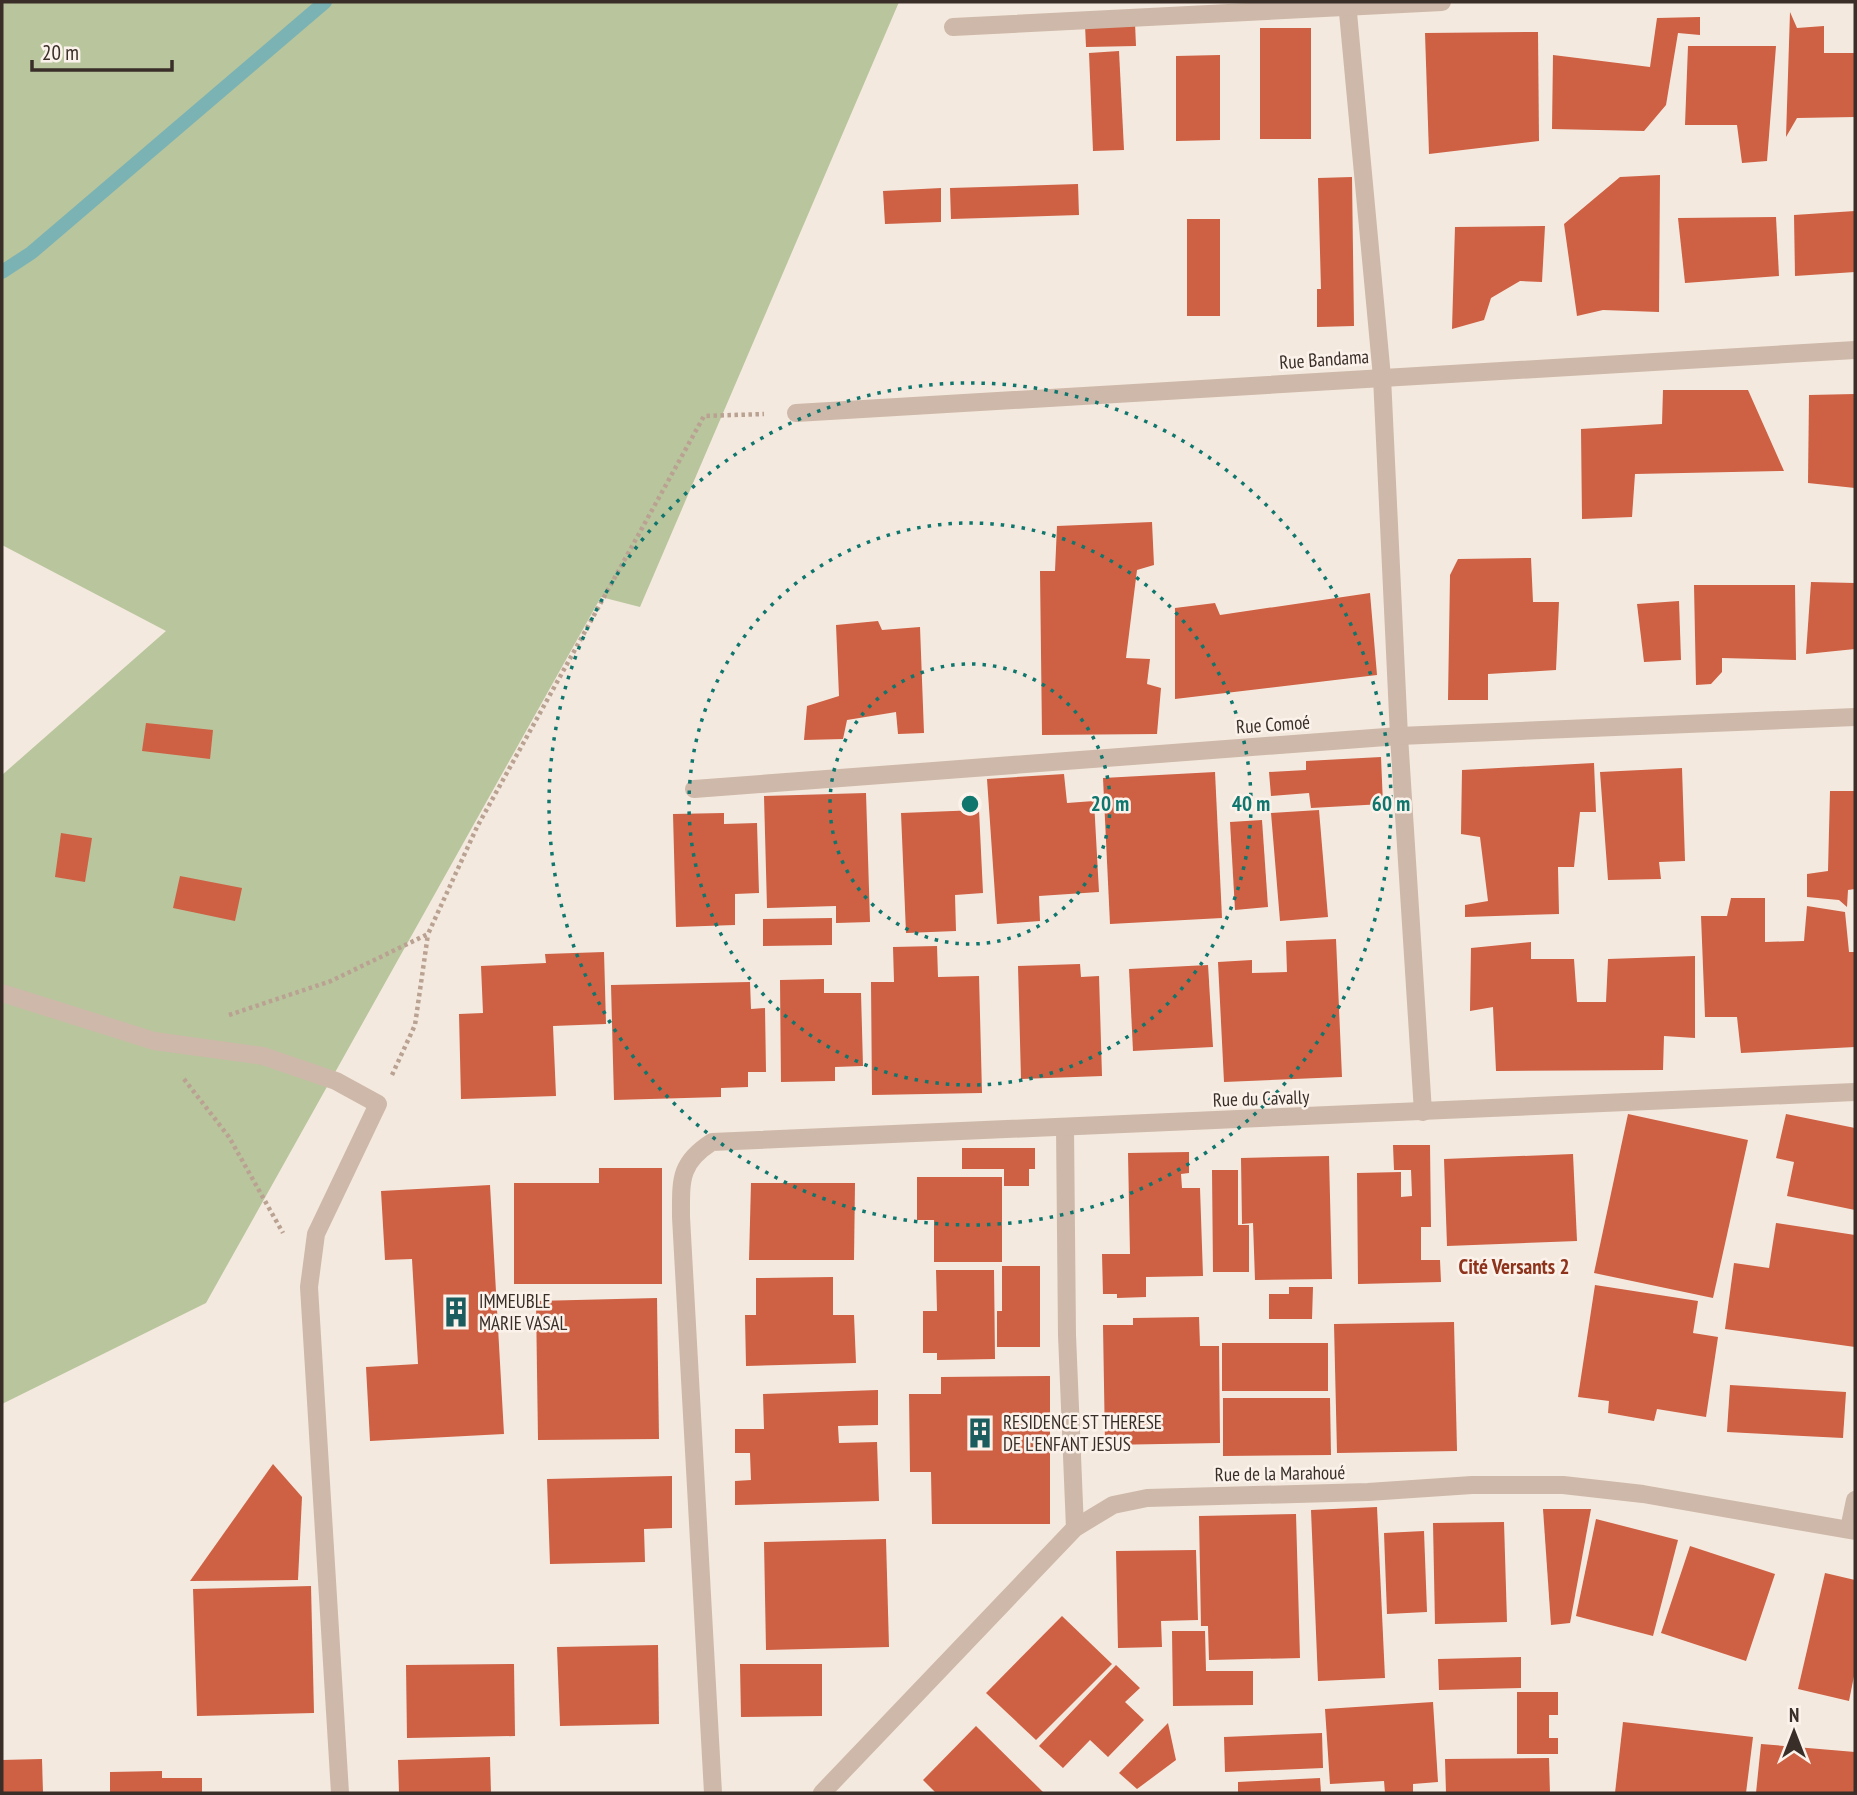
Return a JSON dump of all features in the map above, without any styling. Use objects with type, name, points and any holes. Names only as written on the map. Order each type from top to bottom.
[{"type":"street","points":[[953,27],[1348,4],[1442,2]]},
{"type":"street","points":[[1348,4],[1382,377],[1399,736],[1423,1112]]},
{"type":"street","name":"Rue Bandama","points":[[796,413],[1855,350]]},
{"type":"street","name":"Rue Comoé","points":[[694,789],[1399,736],[1855,717]]},
{"type":"street","points":[[2,993],[154,1041],[263,1056],[336,1081],[378,1104],[316,1234],[309,1287],[340,1793]]},
{"type":"street","name":"Rue du Cavally","points":[[713,1793],[681,1217],[684,1173],[693,1154],[712,1142],[1855,1092]]},
{"type":"street","points":[[1065,1127],[1067,1335],[1075,1528]]},
{"type":"street","name":"Rue de la Marahoué","points":[[822,1793],[1075,1528],[1113,1505],[1147,1498],[1368,1492],[1472,1485],[1563,1485],[1643,1494],[1852,1530]]},
{"type":"street","points":[[1852,1530],[1855,1500]]},
{"type":"path","points":[[378,1104],[415,1025],[428,934],[477,827],[704,416],[796,413]]},
{"type":"path","points":[[217,1019],[331,981],[428,934]]},
{"type":"path","points":[[154,1041],[229,1137],[264,1196],[309,1287]]},
{"type":"green space","points":[[2,2],[899,2],[640,607],[601,597],[206,1303],[2,1404],[2,775],[166,631],[2,545]]},
{"type":"building","points":[[1790,12],[1797,28],[1824,26],[1824,53],[1855,53],[1855,117],[1797,118],[1786,137]]},
{"type":"building","points":[[1700,17],[1700,35],[1678,33],[1666,105],[1644,131],[1552,129],[1553,55],[1650,67],[1657,18]]},
{"type":"building","points":[[1135,23],[1136,46],[1086,47],[1085,25]]},
{"type":"building","points":[[1260,28],[1311,28],[1311,139],[1260,139]]},
{"type":"building","points":[[1538,32],[1539,141],[1429,154],[1425,33]]},
{"type":"building","points":[[1688,46],[1776,46],[1767,161],[1742,163],[1737,125],[1685,125]]},
{"type":"building","points":[[1119,51],[1124,150],[1093,151],[1089,53]]},
{"type":"building","points":[[1220,55],[1220,140],[1176,141],[1176,56]]},
{"type":"building","points":[[1660,175],[1659,312],[1603,310],[1577,316],[1564,224],[1620,177]]},
{"type":"building","points":[[1352,177],[1354,326],[1317,327],[1317,289],[1321,289],[1318,178]]},
{"type":"building","points":[[1078,184],[1079,215],[951,219],[950,188]]},
{"type":"building","points":[[941,188],[941,222],[885,224],[883,191]]},
{"type":"building","points":[[1855,211],[1855,272],[1795,276],[1794,215]]},
{"type":"building","points":[[1776,217],[1779,276],[1685,283],[1678,218]]},
{"type":"building","points":[[1187,219],[1220,219],[1220,316],[1187,316]]},
{"type":"building","points":[[1545,226],[1542,282],[1520,281],[1491,298],[1484,320],[1452,329],[1455,227]]},
{"type":"building","points":[[1663,390],[1748,390],[1784,471],[1635,474],[1632,517],[1582,519],[1581,429],[1662,424]]},
{"type":"building","points":[[1855,394],[1855,488],[1808,483],[1809,395]]},
{"type":"building","points":[[1152,522],[1154,565],[1137,570],[1126,658],[1150,659],[1147,684],[1161,688],[1157,734],[1042,735],[1040,571],[1055,571],[1057,526]]},
{"type":"building","points":[[1531,558],[1533,602],[1559,602],[1556,670],[1488,674],[1488,700],[1448,700],[1450,575],[1458,559]]},
{"type":"building","points":[[1811,582],[1855,583],[1855,649],[1806,654]]},
{"type":"building","points":[[1694,585],[1795,585],[1796,660],[1722,658],[1722,672],[1711,684],[1696,685]]},
{"type":"building","points":[[1370,593],[1377,675],[1175,699],[1175,608],[1215,603],[1220,615]]},
{"type":"building","points":[[1679,601],[1681,660],[1644,662],[1637,604]]},
{"type":"building","points":[[878,621],[882,630],[920,627],[924,733],[898,734],[896,712],[847,720],[843,739],[804,740],[807,706],[839,696],[836,625]]},
{"type":"building","points":[[146,723],[213,730],[210,759],[142,751]]},
{"type":"building","points":[[1381,757],[1383,804],[1311,808],[1309,793],[1271,796],[1269,772],[1306,770],[1306,761]]},
{"type":"building","points":[[1594,763],[1596,812],[1580,812],[1574,867],[1558,867],[1559,914],[1465,917],[1465,905],[1488,901],[1480,837],[1461,834],[1462,770]]},
{"type":"building","points":[[1682,768],[1685,861],[1659,862],[1661,879],[1608,880],[1600,772]]},
{"type":"building","points":[[1215,772],[1222,918],[1110,924],[1103,778]]},
{"type":"building","points":[[1064,774],[1067,803],[1094,801],[1099,892],[1039,896],[1040,921],[997,924],[987,779]]},
{"type":"building","points":[[1830,791],[1855,791],[1855,889],[1848,890],[1847,907],[1839,900],[1807,897],[1807,874],[1828,871]]},
{"type":"building","points":[[866,793],[870,922],[836,923],[836,906],[767,908],[764,796]]},
{"type":"building","points":[[979,810],[983,893],[955,895],[956,931],[906,933],[901,813]]},
{"type":"building","points":[[1319,810],[1328,917],[1280,921],[1271,813]]},
{"type":"building","points":[[724,813],[724,824],[757,823],[759,893],[735,894],[735,925],[676,927],[673,814]]},
{"type":"building","points":[[1262,820],[1268,907],[1235,910],[1230,822]]},
{"type":"building","points":[[61,833],[92,838],[85,882],[55,877]]},
{"type":"building","points":[[180,876],[242,888],[235,921],[173,908]]},
{"type":"building","points":[[1731,898],[1765,898],[1765,942],[1804,941],[1807,906],[1845,912],[1849,952],[1855,952],[1855,1047],[1741,1053],[1737,1017],[1705,1017],[1701,916],[1727,916]]},
{"type":"building","points":[[832,918],[832,945],[763,946],[763,919]]},
{"type":"building","points":[[1336,939],[1342,1077],[1224,1082],[1218,962],[1252,960],[1252,973],[1287,972],[1286,941]]},
{"type":"building","points":[[1531,942],[1531,959],[1574,959],[1577,1002],[1606,1002],[1608,959],[1695,956],[1695,1038],[1664,1036],[1663,1070],[1496,1071],[1493,1007],[1470,1011],[1471,948]]},
{"type":"building","points":[[937,946],[938,977],[979,976],[982,1093],[872,1095],[871,982],[894,982],[893,947]]},
{"type":"building","points":[[604,952],[606,1024],[553,1026],[556,1096],[461,1099],[459,1014],[483,1013],[481,966],[546,963],[545,954]]},
{"type":"building","points":[[1080,964],[1081,977],[1099,976],[1102,1076],[1021,1079],[1018,966]]},
{"type":"building","points":[[1208,965],[1213,1047],[1133,1051],[1129,969]]},
{"type":"building","points":[[824,979],[824,993],[861,993],[863,1066],[835,1067],[835,1081],[781,1082],[780,980]]},
{"type":"building","points":[[750,982],[751,1009],[765,1008],[766,1072],[748,1072],[748,1087],[721,1088],[721,1097],[614,1100],[611,985]]},
{"type":"building","points":[[1628,1114],[1748,1140],[1713,1298],[1594,1273]]},
{"type":"building","points":[[1786,1114],[1855,1128],[1855,1210],[1787,1196],[1794,1162],[1776,1158]]},
{"type":"building","points":[[1393,1145],[1430,1145],[1431,1227],[1421,1227],[1421,1260],[1440,1260],[1441,1282],[1358,1284],[1357,1173],[1401,1172],[1401,1197],[1412,1196],[1411,1170],[1394,1170]]},
{"type":"building","points":[[962,1148],[1035,1148],[1035,1169],[1029,1169],[1029,1186],[1004,1186],[1004,1169],[962,1169]]},
{"type":"building","points":[[1189,1152],[1189,1173],[1181,1174],[1182,1188],[1200,1188],[1203,1276],[1146,1277],[1146,1297],[1117,1298],[1117,1294],[1103,1294],[1102,1254],[1130,1254],[1128,1153]]},
{"type":"building","points":[[1573,1154],[1577,1241],[1447,1246],[1444,1159]]},
{"type":"building","points":[[1329,1156],[1332,1279],[1255,1280],[1253,1223],[1242,1224],[1241,1158]]},
{"type":"building","points":[[599,1168],[662,1168],[662,1284],[514,1284],[514,1183],[599,1183]]},
{"type":"building","points":[[1212,1170],[1238,1170],[1238,1225],[1249,1225],[1249,1272],[1213,1272]]},
{"type":"building","points":[[917,1177],[1002,1177],[1002,1262],[934,1262],[934,1220],[917,1220]]},
{"type":"building","points":[[751,1183],[855,1183],[854,1260],[749,1260]]},
{"type":"building","name":"IMMEUBLE MARIE VASAL","points":[[490,1185],[504,1434],[370,1441],[366,1367],[418,1364],[412,1259],[385,1260],[381,1191]]},
{"type":"building","points":[[1776,1223],[1855,1235],[1855,1347],[1725,1329],[1734,1263],[1769,1268]]},
{"type":"building","points":[[1002,1266],[1040,1266],[1040,1347],[997,1347],[997,1311],[1002,1311]]},
{"type":"building","points":[[936,1270],[994,1270],[995,1359],[937,1360],[937,1353],[923,1353],[923,1311],[937,1311]]},
{"type":"building","points":[[833,1277],[833,1315],[854,1315],[856,1363],[746,1366],[745,1315],[756,1315],[756,1278]]},
{"type":"building","points":[[1595,1285],[1698,1301],[1693,1333],[1718,1337],[1706,1417],[1657,1409],[1654,1421],[1608,1413],[1609,1401],[1578,1397]]},
{"type":"building","points":[[1289,1287],[1313,1287],[1312,1319],[1269,1319],[1269,1294],[1289,1294]]},
{"type":"building","points":[[657,1298],[659,1439],[538,1440],[536,1301]]},
{"type":"building","points":[[1199,1317],[1200,1346],[1219,1346],[1220,1443],[1105,1445],[1103,1325],[1133,1325],[1133,1318]]},
{"type":"building","points":[[1454,1322],[1457,1451],[1337,1453],[1334,1324]]},
{"type":"building","points":[[1222,1343],[1328,1343],[1328,1391],[1222,1391]]},
{"type":"building","name":"RESIDENCE ST THERESE DE L'ENFANT JESUS","points":[[1050,1376],[1050,1524],[932,1524],[931,1472],[910,1472],[909,1394],[941,1394],[941,1377]]},
{"type":"building","points":[[1730,1385],[1846,1392],[1843,1438],[1727,1432]]},
{"type":"building","points":[[878,1390],[878,1425],[838,1426],[839,1443],[877,1442],[879,1501],[735,1505],[735,1481],[751,1480],[750,1453],[735,1453],[735,1429],[764,1429],[763,1394]]},
{"type":"building","points":[[1223,1398],[1330,1398],[1331,1455],[1223,1456]]},
{"type":"building","points":[[273,1464],[302,1497],[298,1580],[190,1581]]},
{"type":"building","points":[[672,1476],[672,1528],[644,1529],[645,1562],[550,1564],[547,1479]]},
{"type":"building","points":[[1377,1507],[1385,1678],[1318,1681],[1311,1510]]},
{"type":"building","points":[[1543,1509],[1591,1509],[1570,1623],[1551,1625]]},
{"type":"building","points":[[1296,1514],[1300,1658],[1209,1660],[1208,1626],[1201,1626],[1199,1516]]},
{"type":"building","points":[[1596,1519],[1678,1540],[1653,1636],[1576,1616]]},
{"type":"building","points":[[1504,1522],[1507,1622],[1435,1624],[1433,1523]]},
{"type":"building","points":[[1424,1531],[1427,1612],[1387,1614],[1384,1533]]},
{"type":"building","points":[[886,1539],[889,1647],[766,1650],[764,1542]]},
{"type":"building","points":[[1690,1546],[1775,1574],[1746,1661],[1661,1633]]},
{"type":"building","points":[[1196,1550],[1198,1620],[1161,1621],[1162,1647],[1118,1648],[1116,1551]]},
{"type":"building","points":[[1825,1573],[1855,1580],[1855,1671],[1849,1701],[1798,1689]]},
{"type":"building","points":[[311,1586],[314,1713],[197,1716],[193,1589]]},
{"type":"building","points":[[1062,1616],[1112,1664],[1036,1740],[986,1693]]},
{"type":"building","points":[[1172,1631],[1205,1631],[1206,1671],[1253,1671],[1253,1705],[1173,1706]]},
{"type":"building","points":[[658,1645],[659,1724],[560,1726],[557,1647]]},
{"type":"building","points":[[1521,1657],[1521,1688],[1439,1690],[1438,1659]]},
{"type":"building","points":[[514,1664],[515,1736],[407,1738],[406,1665]]},
{"type":"building","points":[[740,1664],[822,1664],[822,1716],[741,1717]]},
{"type":"building","points":[[1116,1665],[1140,1688],[1125,1702],[1144,1720],[1108,1757],[1090,1740],[1063,1768],[1039,1746]]},
{"type":"building","points":[[1517,1692],[1558,1692],[1558,1715],[1549,1715],[1549,1738],[1558,1738],[1558,1754],[1517,1754]]},
{"type":"building","points":[[1433,1702],[1438,1782],[1413,1784],[1413,1792],[1385,1793],[1384,1781],[1330,1784],[1325,1709]]},
{"type":"building","points":[[1623,1722],[1753,1737],[1746,1793],[1615,1793]]},
{"type":"building","points":[[1168,1723],[1176,1760],[1137,1789],[1119,1773]]},
{"type":"building","points":[[976,1726],[1044,1793],[936,1793],[923,1780]]},
{"type":"building","points":[[1322,1733],[1323,1768],[1225,1772],[1224,1737]]},
{"type":"building","points":[[1761,1744],[1855,1752],[1855,1793],[1756,1793]]},
{"type":"building","points":[[490,1757],[491,1793],[399,1793],[398,1760]]},
{"type":"building","points":[[1549,1758],[1550,1793],[1446,1793],[1445,1759]]},
{"type":"building","points":[[42,1759],[43,1793],[2,1793],[2,1760]]},
{"type":"building","points":[[162,1771],[162,1778],[202,1778],[202,1793],[110,1793],[110,1772]]},
{"type":"building","points":[[1320,1778],[1321,1793],[1238,1793],[1238,1782]]},
{"type":"waterway","points":[[2,272],[31,253],[325,2]]},
{"type":"place","name":"IMMEUBLE MARIE VASAL","points":[[456,1312]]},
{"type":"place","name":"RESIDENCE ST THERESE DE L'ENFANT JESUS","points":[[980,1433]]},
{"type":"district","name":"Cité Versants 2","points":[[1514,1266]]}]
